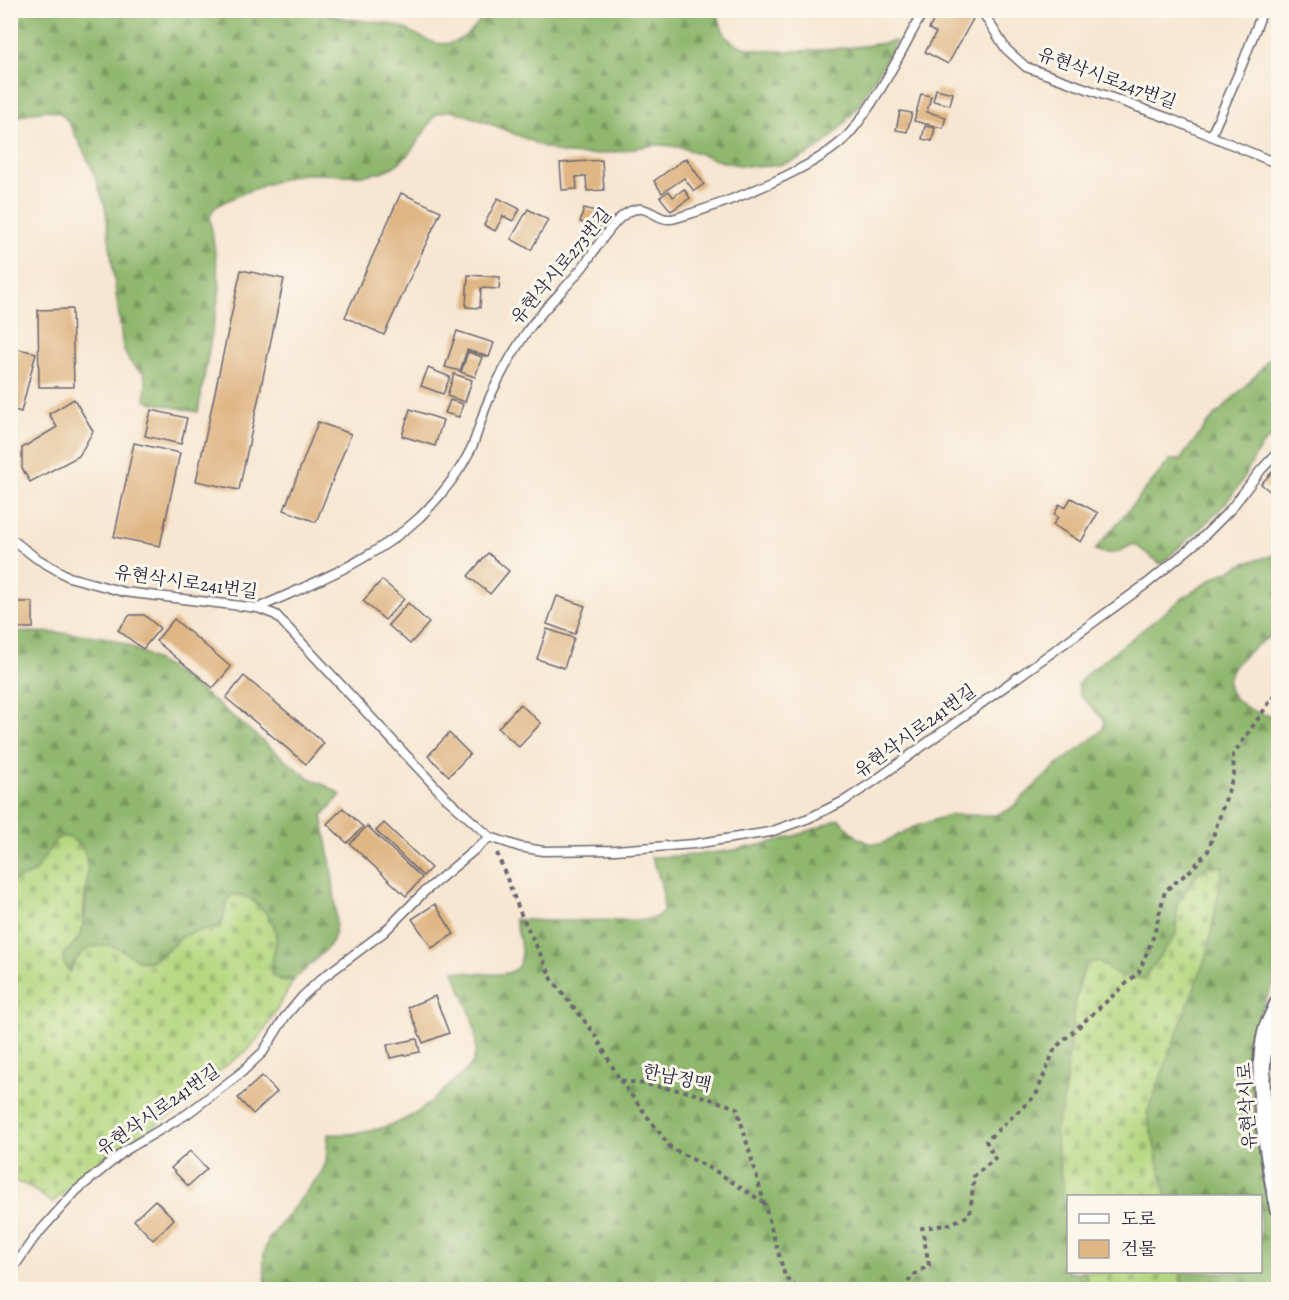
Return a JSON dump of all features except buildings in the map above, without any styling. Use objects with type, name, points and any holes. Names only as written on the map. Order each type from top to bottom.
[{"type":"street","name":"유현삭시로","points":[[1278,1004],[1268,1027],[1261,1075],[1267,1141],[1278,1208]]},
{"type":"lane","name":"유현삭시로273번길","points":[[258,608],[336,573],[386,546],[421,516],[461,466],[472,447],[487,404],[525,333],[584,266],[619,219],[629,211],[643,209],[660,217],[674,219],[746,192],[808,165],[832,151],[864,114],[924,10]]},
{"type":"lane","name":"유현삭시로247번길","points":[[980,10],[1006,49],[1026,67],[1171,119],[1278,164]]},
{"type":"lane","points":[[1210,135],[1242,65],[1263,10]]},
{"type":"lane","name":"유현삭시로241번길","points":[[10,538],[36,558],[69,577],[124,592],[258,608],[276,615],[446,798],[490,837],[520,847],[543,851],[615,850],[694,844],[770,832],[809,818],[844,801],[1149,582],[1201,539],[1230,510],[1261,470],[1278,453]]},
{"type":"lane","name":"유현삭시로241번길","points":[[10,1273],[34,1238],[76,1191],[126,1150],[187,1114],[242,1072],[263,1052],[285,1017],[302,997],[384,932],[424,892],[490,837]]},
{"type":"path","points":[[904,1290],[911,1277],[929,1265],[922,1228],[947,1225],[970,1215],[974,1176],[995,1159],[986,1141],[1036,1095],[1055,1048],[1139,972],[1154,935],[1165,891],[1208,851],[1234,774],[1233,755],[1271,700],[1278,694]]},
{"type":"path","name":"한남정맥","points":[[490,837],[520,912],[553,981],[594,1033],[620,1080],[689,1092],[738,1108],[785,1276],[800,1290]]},
{"type":"path","points":[[620,1080],[671,1148],[717,1172],[764,1203]]},
{"type":"green space","points":[[718,10],[727,37],[734,43],[748,48],[813,50],[896,41],[866,93],[831,137],[811,153],[786,163],[758,167],[724,162],[667,145],[598,154],[565,154],[477,119],[448,111],[435,115],[411,151],[391,168],[360,175],[296,175],[230,199],[213,210],[210,218],[220,287],[198,412],[145,401],[144,373],[131,363],[123,348],[105,206],[92,168],[68,121],[60,113],[48,110],[32,112],[11,119],[11,11],[322,11],[348,19],[394,25],[429,41],[443,44],[456,41],[467,34],[488,11]]},
{"type":"green space","points":[[1278,347],[1278,433],[1262,446],[1237,489],[1227,501],[1161,564],[1134,544],[1111,553],[1095,550],[1170,460],[1180,460],[1207,424],[1257,374]]},
{"type":"green space","points":[[1278,554],[1278,631],[1257,645],[1236,664],[1230,674],[1228,684],[1232,694],[1247,708],[1265,715],[1278,715],[1278,973],[1259,1015],[1252,1064],[1253,1101],[1278,1263],[1278,1289],[267,1290],[264,1259],[268,1240],[321,1173],[326,1163],[328,1134],[349,1134],[372,1130],[404,1120],[428,1104],[463,1074],[472,1063],[475,1055],[475,1033],[454,971],[501,974],[511,972],[518,966],[521,956],[520,941],[514,919],[644,920],[656,917],[663,911],[663,897],[659,877],[651,857],[747,848],[794,836],[839,819],[858,838],[869,843],[881,844],[914,827],[949,815],[996,815],[1010,809],[1055,767],[1104,727],[1104,720],[1080,695],[1078,685],[1084,676],[1183,598],[1212,579],[1245,563]]},
{"type":"green space","points":[[10,632],[89,635],[111,639],[133,648],[203,692],[303,773],[341,795],[322,816],[335,898],[336,916],[333,940],[299,975],[288,980],[272,976],[275,931],[268,916],[253,900],[226,903],[223,922],[219,929],[203,930],[187,935],[152,960],[139,961],[122,950],[71,972],[64,964],[63,955],[77,939],[84,924],[87,883],[41,863],[34,873],[11,882]]},
{"type":"green space","points":[[64,836],[74,840],[85,852],[88,868],[81,933],[76,942],[63,955],[64,964],[70,972],[80,955],[91,948],[103,945],[116,947],[141,961],[154,959],[189,934],[219,929],[231,895],[239,895],[261,907],[272,922],[276,938],[271,965],[272,976],[284,981],[294,980],[264,1031],[249,1049],[215,1074],[182,1108],[97,1163],[52,1203],[28,1186],[11,1180],[10,882],[34,873],[56,839]]},
{"type":"green space","points":[[1208,866],[1223,867],[1208,951],[1147,1113],[1166,1195],[1067,1195],[1067,1219],[1055,1131],[1064,1097],[1074,1007],[1085,964],[1099,961],[1114,973],[1143,979],[1176,935],[1177,904],[1196,875]]},
{"type":"green space","points":[[1084,1273],[1181,1273],[1182,1289],[1092,1289]]}]
